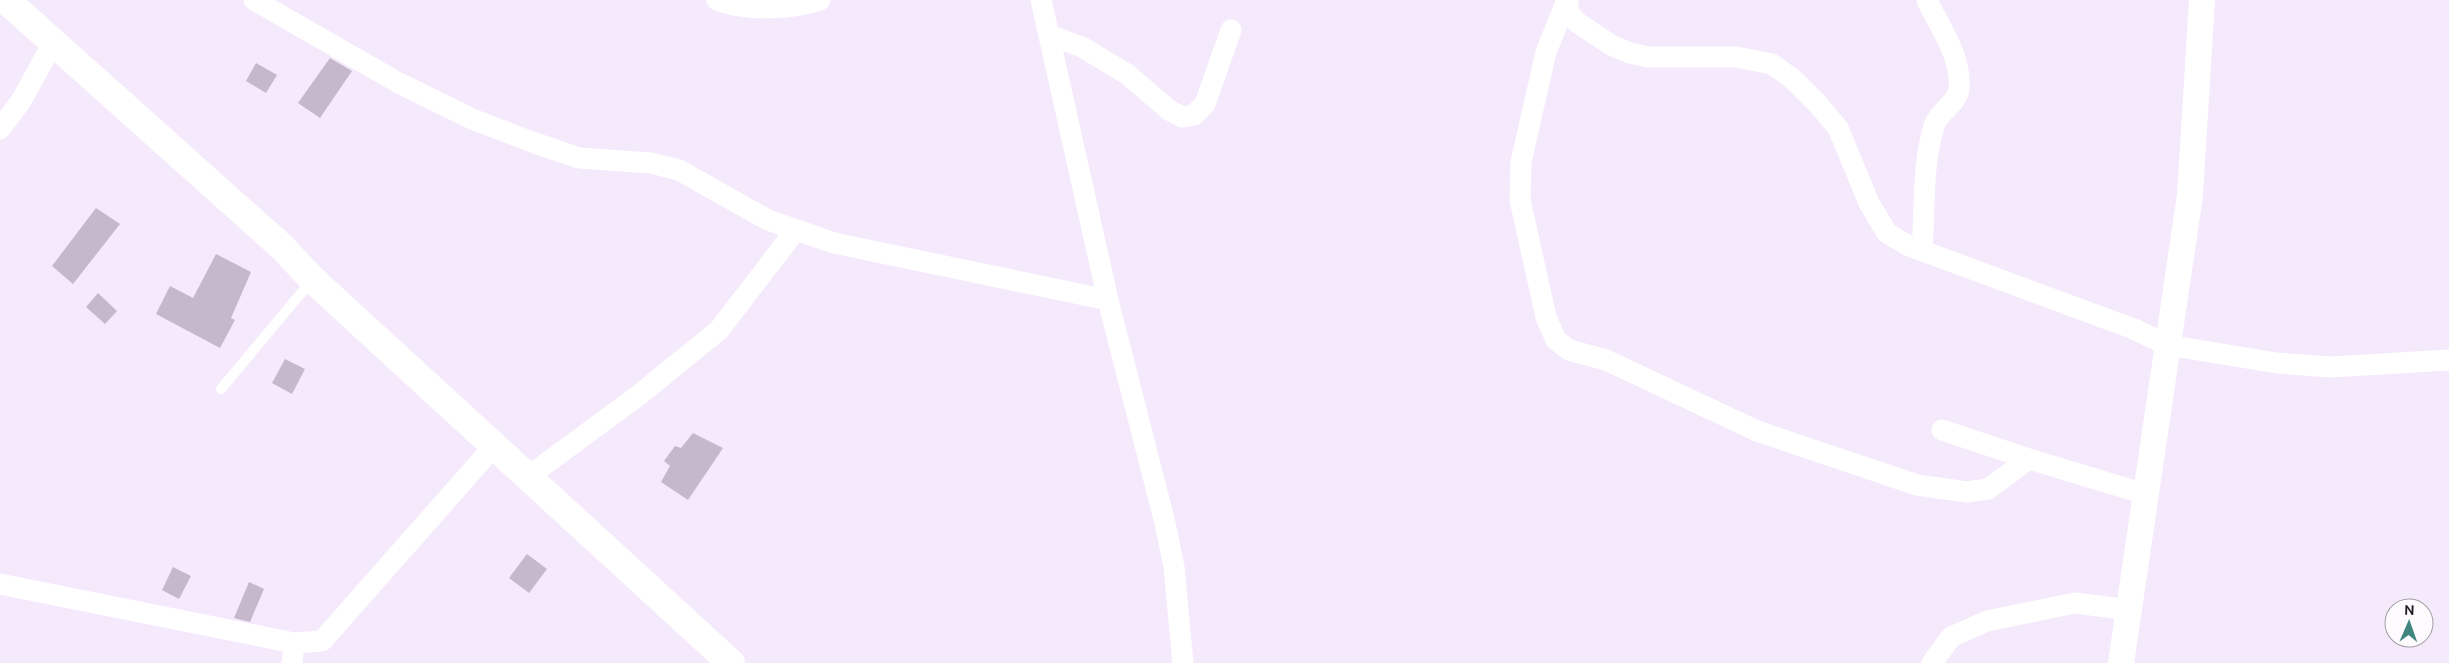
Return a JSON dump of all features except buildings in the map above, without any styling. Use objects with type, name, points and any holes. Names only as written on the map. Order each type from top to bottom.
[{"type":"main road","points":[[6,0],[282,248],[312,280],[529,476],[731,663]]},
{"type":"street","points":[[254,0],[397,82],[472,119],[579,158],[651,163],[679,170],[768,220],[795,231],[834,243],[1108,300]]},
{"type":"street","points":[[717,0],[726,4],[764,7],[802,7],[820,0]]},
{"type":"street","points":[[1041,0],[1108,300],[1174,567],[1183,663]]},
{"type":"street","points":[[1568,0],[1568,13],[1578,23],[1611,45],[1630,53],[1648,56],[1736,57],[1772,64],[1817,103],[1838,128],[1869,203],[1887,233],[1922,252],[2134,329],[2167,345],[2267,361],[2331,367],[2449,360]]},
{"type":"street","points":[[1568,0],[1546,52],[1521,162],[1520,181],[1520,200],[1546,317],[1556,340],[1569,350],[1606,360],[1757,431],[1918,485],[1966,492],[1988,489],[2029,460]]},
{"type":"street","points":[[1922,252],[1929,143],[1935,123],[1959,90],[1957,60],[1928,0]]},
{"type":"street","points":[[2121,663],[2190,195],[2202,0]]},
{"type":"street","points":[[1049,35],[1082,47],[1127,74],[1169,110],[1182,117],[1194,116],[1205,104],[1231,30]]},
{"type":"street","points":[[0,129],[20,101],[53,43]]},
{"type":"street","points":[[529,476],[639,395],[719,330],[795,231]]},
{"type":"street","points":[[1942,430],[2029,460],[2145,494]]},
{"type":"street","points":[[0,584],[293,653],[322,641],[495,445]]},
{"type":"street","points":[[1932,663],[1951,637],[1987,621],[2075,603],[2130,610]]},
{"type":"lane","points":[[221,389],[312,280]]}]
